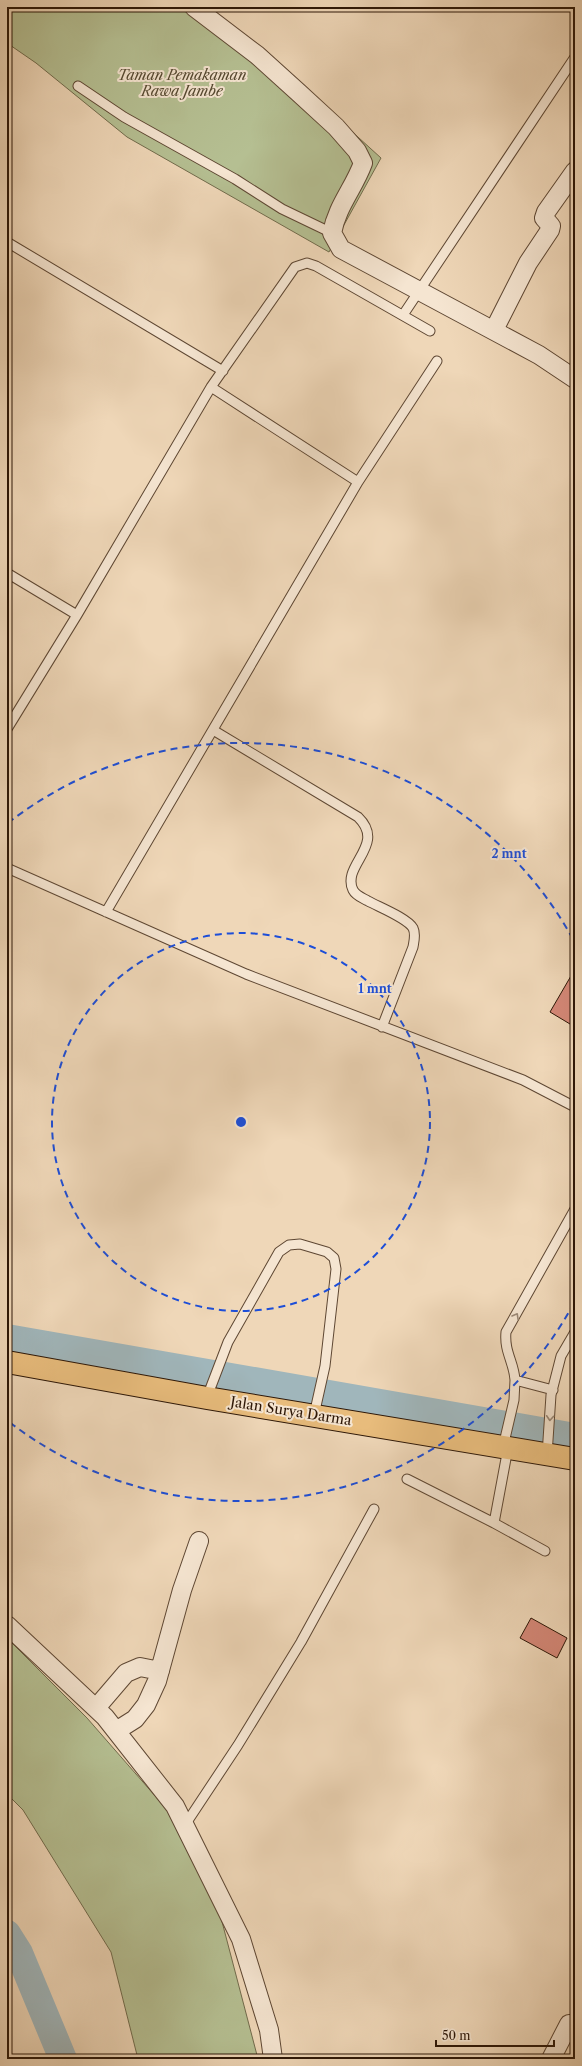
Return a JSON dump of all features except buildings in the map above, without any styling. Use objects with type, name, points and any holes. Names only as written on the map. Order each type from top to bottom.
[{"type":"main road","name":"Jalan Surya Darma","points":[[7,1362],[315,1410],[506,1443],[548,1448],[575,1459]]},
{"type":"street","points":[[194,7],[257,55],[336,127],[357,151],[363,163],[341,204],[335,218],[332,233],[341,249],[494,330],[539,355],[575,379]]},
{"type":"street","points":[[494,330],[528,264],[550,230],[551,226],[544,218],[546,212],[575,171]]},
{"type":"street","points":[[116,1731],[135,1719],[146,1705],[160,1671],[182,1590],[199,1541]]},
{"type":"street","points":[[7,1625],[96,1708],[175,1806],[241,1939],[269,2030],[273,2059]]},
{"type":"street","points":[[96,1708],[126,1673],[140,1667],[160,1671]]},
{"type":"street","points":[[551,2059],[569,2024]]},
{"type":"lane","points":[[403,315],[575,57]]},
{"type":"lane","points":[[78,86],[124,117],[235,179],[282,209],[332,233]]},
{"type":"lane","points":[[7,242],[223,370]]},
{"type":"lane","points":[[7,729],[76,616],[211,387],[288,274],[295,268],[307,263],[316,266],[430,332]]},
{"type":"lane","points":[[106,912],[358,482],[437,361]]},
{"type":"lane","points":[[211,387],[358,482]]},
{"type":"lane","points":[[7,573],[76,616]]},
{"type":"lane","points":[[213,730],[358,817],[365,824],[368,832],[367,845],[357,863],[352,880],[353,890],[359,897],[399,918],[412,928],[415,936],[413,946],[382,1027]]},
{"type":"lane","points":[[7,868],[246,974],[523,1080],[575,1107]]},
{"type":"lane","points":[[494,1523],[514,1400],[514,1370],[506,1352],[506,1332],[575,1209]]},
{"type":"lane","points":[[209,1394],[228,1342],[279,1252],[289,1245],[300,1244],[327,1252],[334,1258],[336,1269],[325,1366],[315,1410]]},
{"type":"lane","points":[[548,1448],[552,1393],[561,1356],[575,1332]]},
{"type":"lane","points":[[515,1380],[552,1393]]},
{"type":"lane","points":[[407,1479],[494,1523],[545,1552]]},
{"type":"lane","points":[[184,1825],[238,1745],[301,1642],[374,1509]]},
{"type":"green space","name":"Taman Pemakaman Rawa Jambe","points":[[7,7],[205,7],[270,57],[381,158],[329,252],[127,137],[36,63],[7,43]]},
{"type":"green space","points":[[7,1638],[87,1718],[177,1821],[215,1895],[258,2059],[138,2059],[111,1952],[23,1810],[7,1794]]},
{"type":"waterway","points":[[7,1338],[575,1437]]},
{"type":"waterway","points":[[7,1934],[19,1953],[63,2059]]}]
